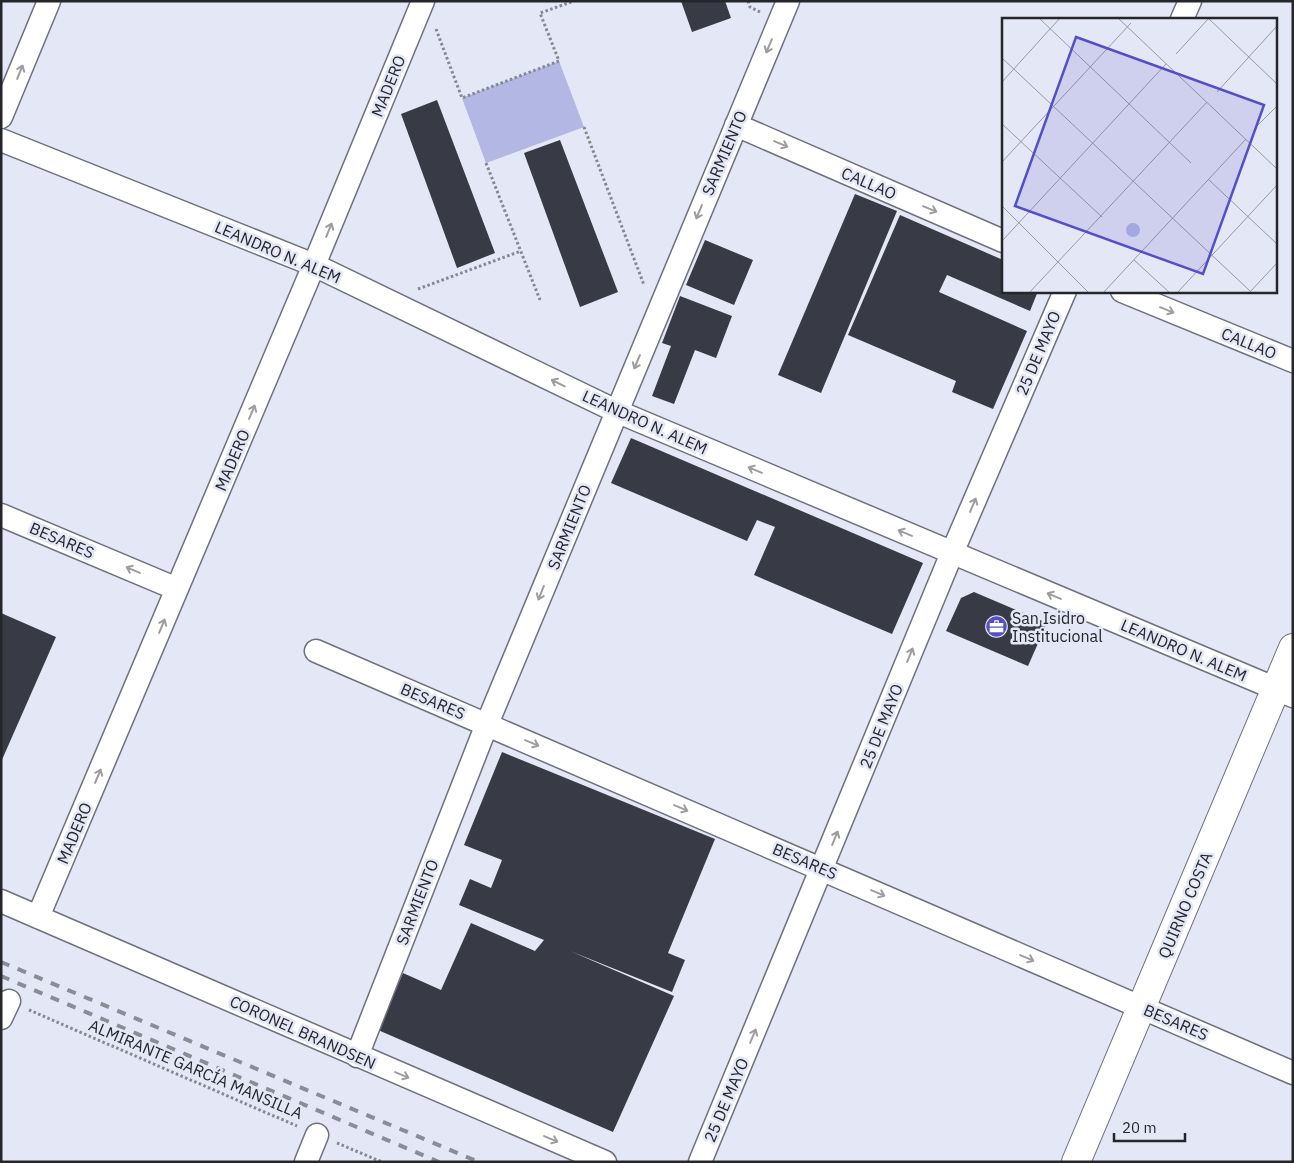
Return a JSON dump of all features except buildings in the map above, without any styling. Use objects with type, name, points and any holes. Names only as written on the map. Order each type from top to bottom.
[{"type":"street","points":[[1,117],[49,1]]},
{"type":"street","name":"MADERO","points":[[38,917],[178,589],[423,1]]},
{"type":"street","name":"SARMIENTO","points":[[357,1056],[487,724],[788,1]]},
{"type":"street","points":[[1182,18],[1190,1]]},
{"type":"street","name":"CALLAO","points":[[736,125],[1002,240]]},
{"type":"street","name":"LEANDRO N. ALEM","points":[[1,140],[314,265],[616,411],[1284,693]]},
{"type":"street","name":"25 DE MAYO","points":[[700,1162],[952,553],[1065,292]]},
{"type":"street","name":"CALLAO","points":[[1124,292],[1293,361]]},
{"type":"street","name":"BESARES","points":[[1,515],[178,589]]},
{"type":"street","name":"QUIRNO COSTA","points":[[1076,1162],[1141,1007],[1284,693],[1293,648]]},
{"type":"street","name":"BESARES","points":[[316,651],[1293,1073]]},
{"type":"street","name":"CORONEL BRANDSEN","points":[[1,901],[605,1162]]},
{"type":"street","points":[[306,1162],[318,1134]]},
{"type":"path","points":[[435,28],[462,98],[559,61],[540,14],[574,1]]},
{"type":"path","points":[[748,1],[750,7]]},
{"type":"path","points":[[584,127],[656,317]]},
{"type":"path","points":[[486,163],[540,300]]},
{"type":"path","points":[[387,300],[520,251]]},
{"type":"path","name":"ALMIRANTE GARCÍA MANSILLA","points":[[5,1010],[318,1134],[382,1162]]},
{"type":"shaded area","points":[[559,61],[584,127],[486,163],[462,98]]},
{"type":"railway","points":[[1,962],[479,1162]]},
{"type":"railway","points":[[1,976],[439,1162]]},
{"type":"place","name":"San Isidro Institucional","points":[[996,627]]}]
